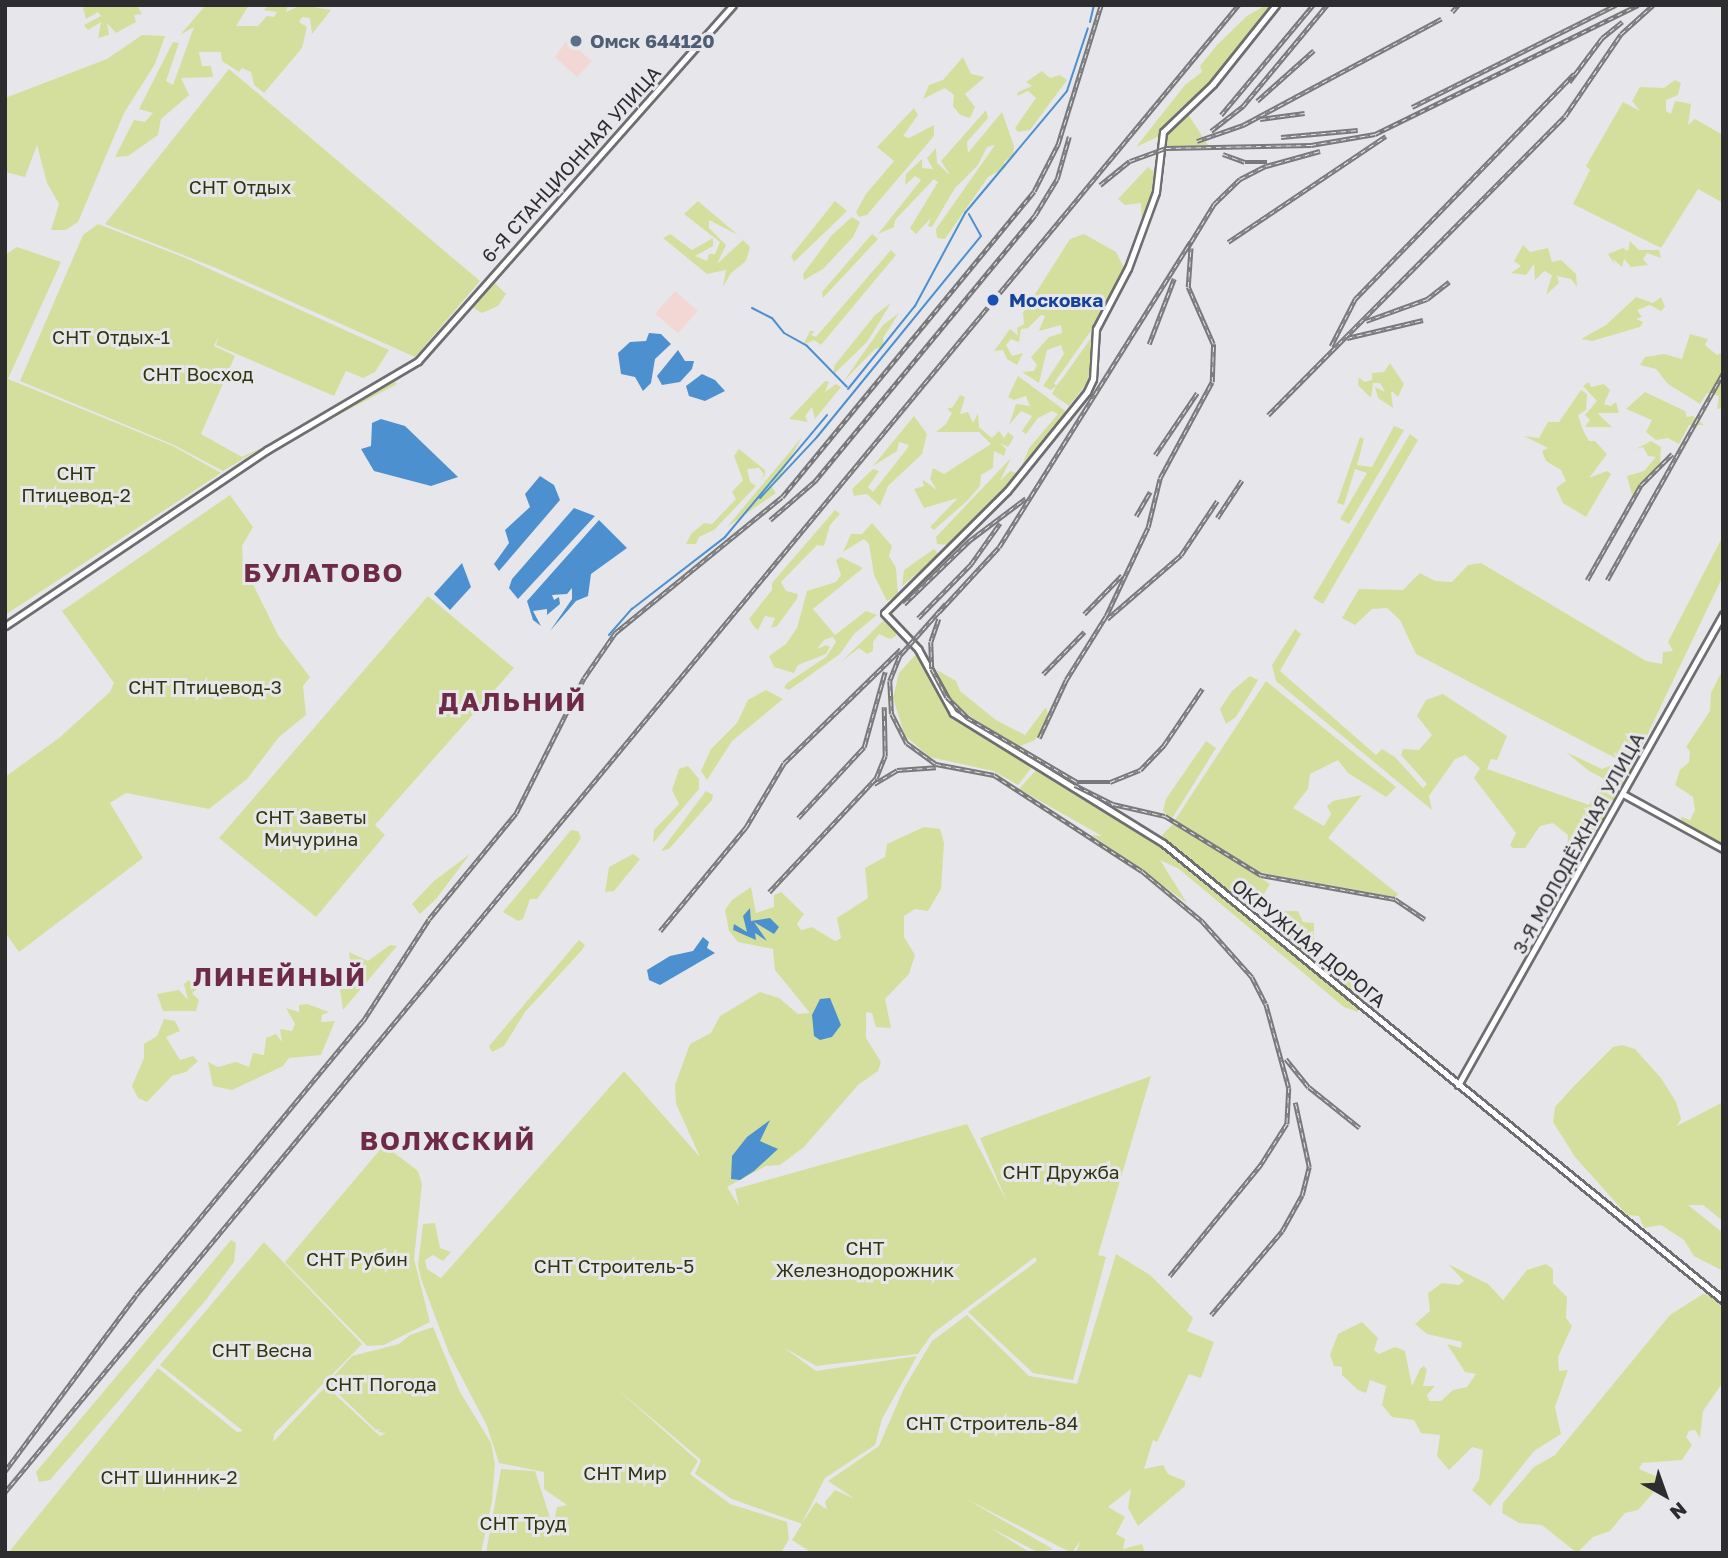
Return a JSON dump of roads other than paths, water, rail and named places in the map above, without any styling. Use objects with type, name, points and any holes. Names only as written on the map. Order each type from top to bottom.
[{"type":"main road","name":"6-Я СТАНЦИОННАЯ УЛИЦА","points":[[5,626],[267,450],[406,370],[733,5]]},
{"type":"main road","name":"ОКРУЖНАЯ ДОРОГА","points":[[1276,5],[1213,84],[1163,132],[1150,211],[1112,303],[1096,329],[1091,386],[1007,491],[884,613],[918,649],[953,713],[1163,843],[1723,1300]]},
{"type":"main road","name":"3-Я МОЛОДЁЖНАЯ УЛИЦА","points":[[1458,1085],[1723,614]]},
{"type":"main road","points":[[1623,794],[1723,849]]},
{"type":"water","points":[[649,333],[661,334],[671,344],[655,359],[651,383],[643,391],[635,377],[621,374],[618,353],[630,342],[646,341]]},
{"type":"water","points":[[678,350],[685,361],[694,361],[692,369],[680,382],[662,385],[657,376]]},
{"type":"water","points":[[702,374],[715,380],[725,391],[705,401],[689,396],[686,386]]},
{"type":"water","points":[[381,419],[405,426],[458,477],[431,486],[374,471],[361,449],[371,446],[372,423]]},
{"type":"water","points":[[540,476],[554,485],[560,500],[499,571],[494,564],[509,543],[505,530],[530,507],[525,494]]},
{"type":"water","points":[[574,508],[595,516],[518,599],[509,588],[512,579]]},
{"type":"water","points":[[599,520],[627,548],[591,574],[588,596],[576,601],[550,631],[572,599],[572,588],[567,594],[552,595],[554,600],[559,597],[560,604],[547,615],[547,609],[533,611],[541,626],[533,620],[527,601]]},
{"type":"water","points":[[462,563],[471,587],[450,610],[434,594]]},
{"type":"water","points":[[750,908],[751,921],[770,918],[779,927],[774,934],[754,922],[767,941],[755,933],[756,940],[733,930],[734,924],[747,932],[743,916]]},
{"type":"water","points":[[703,937],[709,942],[707,948],[715,953],[660,985],[649,980],[647,970],[670,956],[693,951]]},
{"type":"water","points":[[830,998],[841,1025],[832,1037],[820,1040],[814,1036],[812,1015],[820,999]]},
{"type":"water","points":[[770,1120],[760,1141],[778,1149],[740,1180],[731,1179],[732,1156],[747,1137]]},
{"type":"waterway","points":[[1090,22],[1094,5]]},
{"type":"waterway","points":[[848,389],[915,306],[965,213],[1067,91],[1088,28]]},
{"type":"waterway","points":[[760,498],[817,437],[981,236],[969,214]]},
{"type":"waterway","points":[[752,308],[772,318],[784,333],[807,346],[847,387]]},
{"type":"waterway","points":[[609,635],[632,609],[725,537],[827,415]]},
{"type":"railway","points":[[5,1471],[136,1295],[363,1021],[429,919],[516,813],[584,678],[615,633],[782,497],[1034,191],[1058,144],[1101,5]]},
{"type":"railway","points":[[5,1492],[1238,5]]},
{"type":"railway","points":[[1221,115],[1313,5]]},
{"type":"railway","points":[[1211,131],[1243,106],[1327,5]]},
{"type":"railway","points":[[1452,12],[1458,5]]},
{"type":"railway","points":[[1412,107],[1616,5]]},
{"type":"railway","points":[[1100,185],[1130,161],[1166,148],[1311,145],[1375,134],[1638,5]]},
{"type":"railway","points":[[1268,415],[1565,116],[1621,34],[1653,5]]},
{"type":"railway","points":[[1197,141],[1243,125],[1441,19]]},
{"type":"railway","points":[[1569,82],[1602,38],[1622,22]]},
{"type":"railway","points":[[1257,101],[1314,50]]},
{"type":"railway","points":[[1331,346],[1355,299],[1574,74]]},
{"type":"railway","points":[[1260,119],[1305,113]]},
{"type":"railway","points":[[1281,137],[1358,130]]},
{"type":"railway","points":[[1228,242],[1386,136]]},
{"type":"railway","points":[[770,520],[815,481],[1035,215],[1057,179],[1069,137]]},
{"type":"railway","points":[[1186,250],[1214,204],[1240,179],[1266,166],[1320,151]]},
{"type":"railway","points":[[1223,154],[1245,162],[1267,162]]},
{"type":"railway","points":[[939,612],[999,547],[1190,242]]},
{"type":"railway","points":[[1039,738],[1066,680],[1106,616],[1148,527],[1160,478],[1212,382],[1213,344],[1188,287],[1191,248]]},
{"type":"railway","points":[[1149,344],[1174,279]]},
{"type":"railway","points":[[1366,321],[1427,299],[1449,282]]},
{"type":"railway","points":[[1347,338],[1423,320]]},
{"type":"railway","points":[[1607,580],[1723,373]]},
{"type":"railway","points":[[1155,455],[1197,393]]},
{"type":"railway","points":[[1587,580],[1641,485],[1672,454]]},
{"type":"railway","points":[[1217,518],[1242,480]]},
{"type":"railway","points":[[1136,516],[1150,492]]},
{"type":"railway","points":[[904,604],[969,541],[1026,498]]},
{"type":"railway","points":[[1107,619],[1181,555],[1217,501]]},
{"type":"railway","points":[[918,618],[971,564],[1000,523]]},
{"type":"railway","points":[[1084,614],[1122,575]]},
{"type":"railway","points":[[946,604],[900,656],[890,681],[892,714],[907,743],[936,764],[994,775],[1142,871],[1202,921],[1252,977],[1266,1004],[1289,1088],[1287,1124],[1261,1165],[1170,1276]]},
{"type":"railway","points":[[939,619],[931,642],[932,669],[947,697],[968,718],[1077,782],[1110,782],[1140,770],[1164,745],[1202,689]]},
{"type":"railway","points":[[1043,674],[1084,632]]},
{"type":"railway","points":[[660,931],[746,827],[784,763],[901,649]]},
{"type":"railway","points":[[798,818],[864,747],[885,672]]},
{"type":"railway","points":[[769,892],[876,778],[885,756],[884,707]]},
{"type":"railway","points":[[874,784],[897,770],[936,767]]},
{"type":"railway","points":[[1075,785],[1113,804],[1165,816],[1261,875],[1395,899],[1425,919]]},
{"type":"railway","points":[[1286,1059],[1309,1087],[1360,1128]]},
{"type":"railway","points":[[1211,1315],[1282,1231],[1302,1195],[1309,1167],[1295,1102]]},
{"type":"place","name":"Омск 644120","points":[[576,41]]},
{"type":"place","name":"Московка","points":[[993,300]]},
{"type":"district","name":"БУЛАТОВО","points":[[324,573]]},
{"type":"district","name":"ДАЛЬНИЙ","points":[[513,702]]},
{"type":"district","name":"ЛИНЕЙНЫЙ","points":[[280,977]]},
{"type":"district","name":"ВОЛЖСКИЙ","points":[[448,1141]]},
{"type":"park label","name":"СНТ Отдых","points":[[240,187]]},
{"type":"park label","name":"СНТ Отдых-1","points":[[111,337]]},
{"type":"park label","name":"СНТ Восход","points":[[198,374]]},
{"type":"park label","name":"СНТ Птицевод-2","points":[[76,484]]},
{"type":"park label","name":"СНТ Птицевод-3","points":[[205,687]]},
{"type":"park label","name":"СНТ Заветы Мичурина","points":[[311,828]]},
{"type":"park label","name":"СНТ Дружба","points":[[1061,1172]]},
{"type":"park label","name":"СНТ Рубин","points":[[357,1259]]},
{"type":"park label","name":"СНТ Железнодорожник","points":[[865,1259]]},
{"type":"park label","name":"СНТ Строитель-5","points":[[614,1266]]},
{"type":"park label","name":"СНТ Весна","points":[[262,1350]]},
{"type":"park label","name":"СНТ Погода","points":[[381,1384]]},
{"type":"park label","name":"СНТ Строитель-84","points":[[992,1423]]},
{"type":"park label","name":"СНТ Мир","points":[[625,1473]]},
{"type":"park label","name":"СНТ Шинник-2","points":[[169,1477]]},
{"type":"park label","name":"СНТ Труд","points":[[523,1523]]}]
